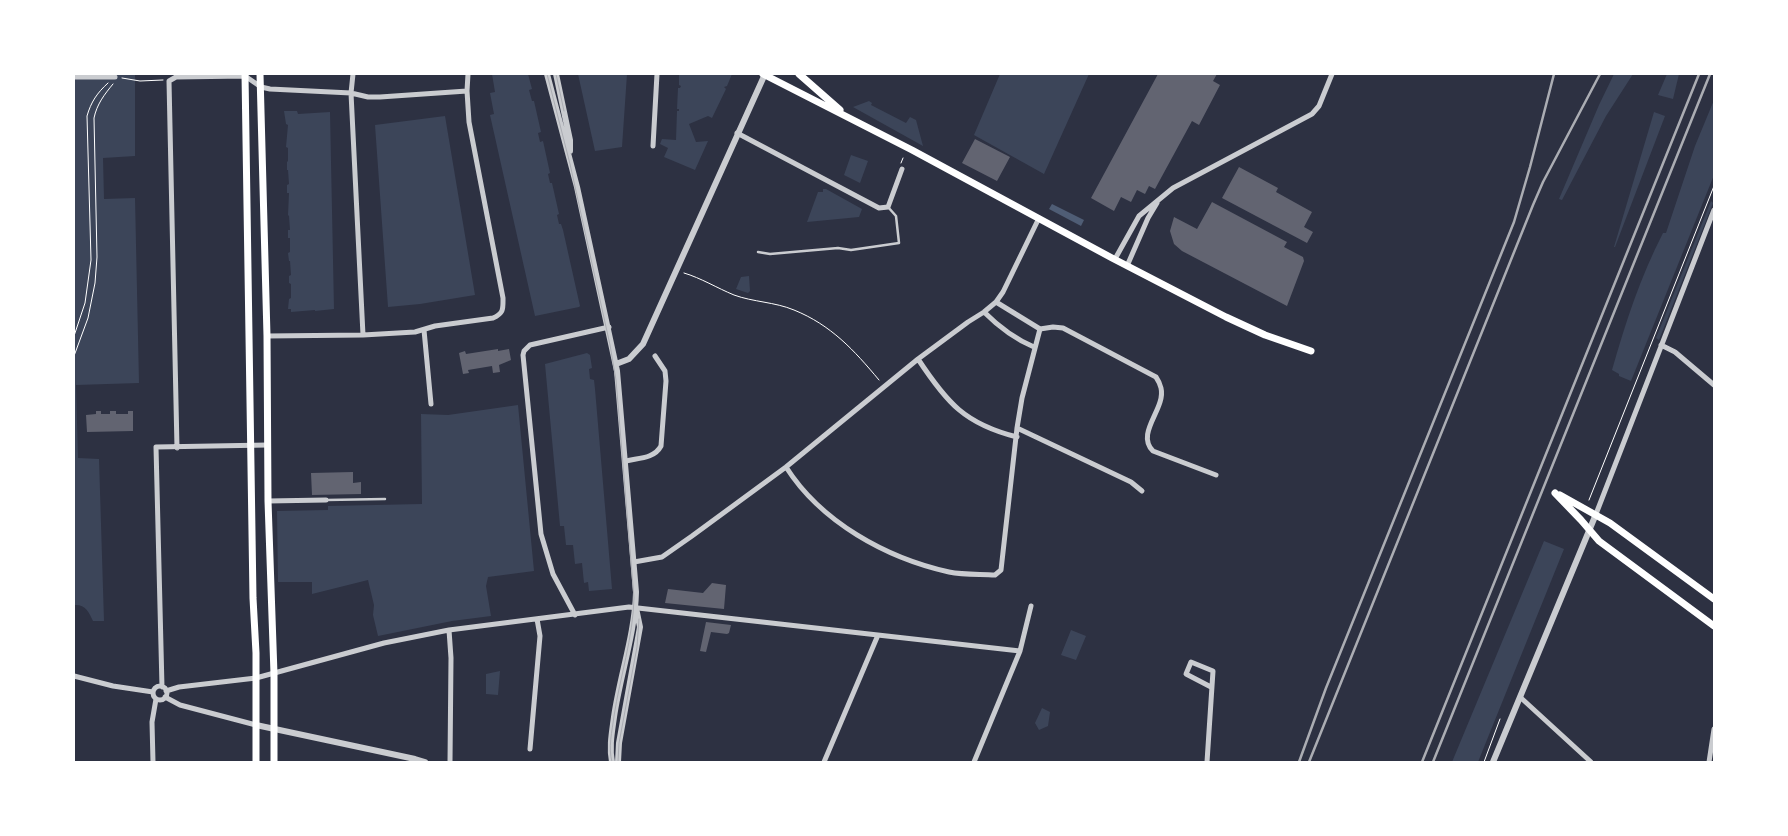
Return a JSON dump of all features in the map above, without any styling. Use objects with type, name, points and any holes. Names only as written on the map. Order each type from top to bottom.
[{"type":"main road","points":[[260,74],[267,336],[268,501],[274,674],[274,762]]},
{"type":"main road","points":[[764,74],[1234,321],[1265,335],[1311,351]]},
{"type":"main road","points":[[799,74],[846,116]]},
{"type":"main road","points":[[245,75],[256,762]]},
{"type":"main road","points":[[1714,599],[1596,514],[1555,493],[1599,541],[1714,626]]},
{"type":"street","points":[[353,74],[352,93],[363,335]]},
{"type":"street","points":[[267,336],[363,335],[424,330],[435,326],[493,318],[500,315],[504,310],[470,122],[467,91],[468,74]]},
{"type":"street","points":[[547,74],[571,162],[609,328],[616,364],[626,460],[636,608],[640,627],[619,743],[618,762]]},
{"type":"street","points":[[556,74],[570,140],[571,162]]},
{"type":"street","points":[[653,146],[657,74]]},
{"type":"street","points":[[616,364],[628,359],[643,344],[764,74]]},
{"type":"street","points":[[1115,259],[1139,216],[1174,188],[1312,114],[1319,106],[1332,74]]},
{"type":"street","points":[[177,448],[169,81],[176,77],[245,75],[260,87],[270,90],[352,93],[368,97],[467,91]]},
{"type":"street","points":[[74,77],[118,76]]},
{"type":"street","points":[[737,133],[879,208],[888,207],[902,169]]},
{"type":"street","points":[[1127,266],[1158,200]]},
{"type":"street","points":[[1492,762],[1590,530],[1714,210]]},
{"type":"street","points":[[634,562],[662,557],[786,467],[918,360],[996,302],[1003,292],[1040,218]]},
{"type":"street","points":[[996,302],[1040,329],[1063,328],[1156,377],[1161,388],[1161,397],[1146,439],[1148,446],[1153,451],[1216,475]]},
{"type":"street","points":[[984,312],[998,325],[1034,347]]},
{"type":"street","points":[[575,615],[553,574],[541,534],[524,351],[530,345],[609,328]]},
{"type":"street","points":[[786,467],[814,502],[839,522],[870,542],[923,565],[952,572],[995,575],[1001,570],[1022,398],[1040,329]]},
{"type":"street","points":[[424,330],[431,404]]},
{"type":"street","points":[[1661,344],[1675,352],[1714,385]]},
{"type":"street","points":[[626,460],[651,456],[658,452],[661,446],[666,381],[664,372],[655,356]]},
{"type":"street","points":[[918,360],[938,390],[948,401],[972,419],[998,432],[1017,436]]},
{"type":"street","points":[[1017,428],[1131,482],[1142,491]]},
{"type":"street","points":[[165,697],[156,447],[268,445]]},
{"type":"street","points":[[268,501],[326,500]]},
{"type":"street","points":[[974,762],[1020,651],[1031,606]]},
{"type":"street","points":[[607,762],[611,759],[610,742],[619,684],[636,608]]},
{"type":"street","points":[[153,692],[156,688],[164,689],[256,678],[366,648],[449,630],[636,608],[1020,651]]},
{"type":"street","points":[[530,750],[540,636],[537,619]]},
{"type":"street","points":[[449,630],[451,658],[450,762]]},
{"type":"street","points":[[824,762],[878,635]]},
{"type":"street","points":[[1207,762],[1213,671],[1191,662],[1186,674],[1211,687]]},
{"type":"street","points":[[74,676],[113,686],[153,692]]},
{"type":"street","points":[[153,692],[156,699],[152,714],[153,762]]},
{"type":"street","points":[[165,697],[180,705],[274,730],[415,758],[425,762]]},
{"type":"street","points":[[156,699],[161,700],[165,697]]},
{"type":"street","points":[[1520,697],[1591,762]]},
{"type":"street","points":[[1709,762],[1714,729]]},
{"type":"lane","points":[[758,252],[770,254],[838,248],[851,250],[899,243],[896,216],[888,207]]},
{"type":"lane","points":[[326,500],[385,499]]},
{"type":"path","points":[[118,76],[140,80],[169,81]]},
{"type":"path","points":[[74,336],[85,302],[91,260],[87,116],[90,105],[98,93],[118,76]]},
{"type":"path","points":[[74,356],[88,318],[95,283],[97,257],[94,118],[96,109],[103,96],[118,76]]},
{"type":"path","points":[[1589,500],[1714,186]]},
{"type":"path","points":[[676,271],[690,275],[735,295],[793,310],[816,322],[838,335],[857,353],[884,387]]},
{"type":"path","points":[[1484,762],[1500,719]]},
{"type":"shaded area","points":[[74,74],[135,74],[135,156],[103,158],[104,199],[135,198],[139,383],[76,385],[78,458],[99,459],[104,621],[93,621],[84,607],[74,605]]},
{"type":"shaded area","points":[[492,74],[528,74],[532,89],[529,90],[532,101],[534,101],[541,132],[538,133],[540,142],[543,141],[550,173],[548,174],[559,214],[557,215],[559,224],[561,224],[563,230],[579,307],[535,316],[490,115],[494,114],[490,93],[495,92]]},
{"type":"shaded area","points":[[578,74],[627,74],[622,147],[595,151]]},
{"type":"shaded area","points":[[679,74],[732,74],[727,86],[724,87],[726,89],[712,118],[708,116],[689,124],[696,142],[708,141],[695,170],[664,157],[668,148],[660,144],[662,139],[676,140],[677,111],[679,111],[677,109],[678,88],[681,86],[679,85]]},
{"type":"shaded area","points":[[1000,74],[1089,74],[1044,174],[974,135]]},
{"type":"shaded area","points":[[1614,74],[1633,74],[1606,116],[1562,200],[1559,199],[1599,105]]},
{"type":"shaded area","points":[[1667,74],[1679,74],[1673,99],[1658,95]]},
{"type":"shaded area","points":[[1714,100],[1714,175],[1631,381],[1619,376],[1619,374],[1612,370],[1617,352],[1640,283],[1663,233],[1666,233],[1695,146]]},
{"type":"shaded area","points":[[869,101],[872,103],[871,105],[906,123],[910,117],[916,120],[923,146],[853,107]]},
{"type":"shaded area","points":[[284,111],[297,111],[298,114],[330,112],[334,309],[291,312],[291,309],[288,309],[289,299],[291,298],[289,276],[291,275],[288,253],[290,252],[290,238],[288,238],[288,230],[290,230],[288,215],[289,193],[287,193],[287,185],[289,184],[287,170],[288,148],[286,147],[288,125],[286,124]]},
{"type":"shaded area","points":[[1654,112],[1665,116],[1614,247]]},
{"type":"shaded area","points":[[445,116],[475,295],[388,307],[375,125]]},
{"type":"shaded area","points":[[851,155],[868,161],[860,183],[844,175]]},
{"type":"shaded area","points":[[823,189],[862,209],[859,217],[807,222],[818,192],[823,192]]},
{"type":"shaded area","points":[[1711,201],[1713,203],[1659,340],[1656,338]]},
{"type":"shaded area","points":[[1052,204],[1084,220],[1081,226],[1049,209]]},
{"type":"shaded area","points":[[749,276],[750,291],[748,293],[736,289],[741,277]]},
{"type":"shaded area","points":[[587,353],[590,355],[592,368],[589,369],[590,379],[594,380],[595,389],[612,589],[589,591],[588,582],[584,583],[582,563],[575,564],[573,545],[566,545],[564,526],[560,526],[545,364]]},
{"type":"shaded area","points":[[518,405],[534,571],[488,577],[486,586],[491,616],[452,621],[378,636],[373,615],[374,605],[368,580],[312,594],[312,582],[278,582],[277,511],[328,510],[328,506],[422,504],[421,414],[448,415]]},
{"type":"shaded area","points":[[1544,541],[1564,549],[1478,762],[1452,762]]},
{"type":"shaded area","points":[[1071,630],[1086,636],[1076,660],[1061,655]]},
{"type":"shaded area","points":[[500,671],[498,695],[486,694],[486,674]]},
{"type":"shaded area","points":[[1042,708],[1050,712],[1048,726],[1039,730],[1035,723]]},
{"type":"building","points":[[1158,74],[1217,74],[1213,81],[1220,85],[1199,125],[1192,121],[1155,189],[1149,186],[1145,194],[1137,190],[1131,202],[1121,197],[1114,211],[1091,198]]},
{"type":"building","points":[[975,139],[1010,157],[997,181],[962,163]]},
{"type":"building","points":[[1239,167],[1278,188],[1276,192],[1312,212],[1304,227],[1313,232],[1307,243],[1222,198]]},
{"type":"building","points":[[1212,202],[1287,242],[1284,247],[1303,257],[1304,261],[1287,306],[1182,251],[1174,244],[1170,231],[1174,217],[1197,229]]},
{"type":"building","points":[[498,349],[498,351],[509,349],[511,360],[499,365],[500,372],[493,373],[492,366],[468,370],[469,373],[463,374],[459,353],[465,351],[466,354]]},
{"type":"building","points":[[96,411],[101,411],[101,414],[110,414],[110,411],[116,411],[116,414],[128,414],[128,411],[133,411],[133,431],[87,432],[86,415],[96,414]]},
{"type":"building","points":[[353,472],[353,483],[361,482],[361,494],[312,495],[311,473]]},
{"type":"building","points":[[712,583],[726,585],[724,609],[665,603],[668,589],[703,593]]},
{"type":"building","points":[[706,622],[731,625],[727,634],[711,632],[706,652],[700,651]]},
{"type":"tram line","points":[[547,74],[570,164],[616,380],[634,598],[631,628],[611,734],[610,751],[612,762]]},
{"type":"tram line","points":[[556,74],[564,111]]},
{"type":"tram line","points":[[618,762],[619,743],[637,647],[639,619]]},
{"type":"railway","points":[[1299,762],[1326,688],[1514,222],[1554,74]]},
{"type":"railway","points":[[1309,762],[1533,205],[1543,182],[1600,74]]},
{"type":"railway","points":[[1422,762],[1699,74]]},
{"type":"railway","points":[[1433,762],[1710,74]]}]
